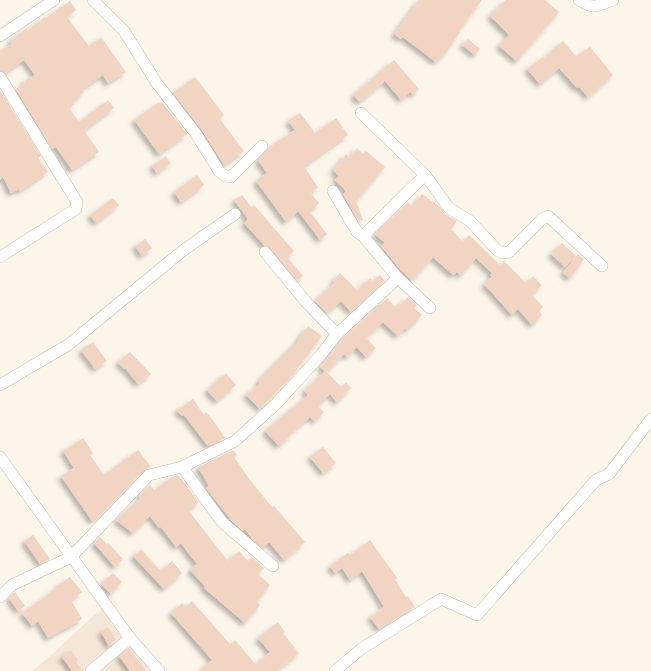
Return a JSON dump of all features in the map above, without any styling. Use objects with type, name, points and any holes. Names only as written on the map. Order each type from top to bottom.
[{"type":"street","points":[[0,36],[54,0]]},
{"type":"street","points":[[93,0],[124,31],[156,82],[196,134],[222,174],[231,177],[262,146]]},
{"type":"street","points":[[579,0],[588,6],[613,0]]},
{"type":"street","points":[[0,78],[78,205],[76,209],[0,257]]},
{"type":"street","points":[[361,113],[425,175],[449,208],[470,221],[497,250],[508,252],[542,219],[548,216],[602,266]]},
{"type":"street","points":[[363,236],[425,175]]},
{"type":"street","points":[[333,191],[357,232],[363,236],[398,278],[430,308]]},
{"type":"street","points":[[0,385],[68,345],[181,252],[235,214]]},
{"type":"street","points":[[265,252],[306,302],[337,334]]},
{"type":"street","points":[[0,597],[12,585],[71,557],[148,475],[182,467],[235,441],[276,404],[320,356],[337,334],[398,278]]},
{"type":"street","points":[[335,671],[361,649],[441,599],[477,614],[596,480],[609,474],[651,419]]},
{"type":"street","points":[[0,457],[130,638],[159,671]]},
{"type":"street","points":[[182,467],[222,522],[273,566]]},
{"type":"street","points":[[90,671],[130,638]]},
{"type":"shaded area","points":[[105,605],[153,671],[32,671],[48,658]]},
{"type":"building","points":[[419,0],[482,0],[459,31],[460,32],[447,51],[436,62],[403,37],[401,39],[394,34]]},
{"type":"building","points":[[506,0],[545,0],[559,12],[517,61],[499,46],[509,35],[490,16]]},
{"type":"building","points":[[70,1],[76,10],[67,17],[89,46],[101,37],[126,72],[108,83],[103,75],[82,89],[84,92],[73,101],[75,104],[69,108],[79,122],[108,100],[114,108],[84,130],[99,152],[72,170],[56,147],[52,149],[16,89],[25,83],[24,81],[35,75],[24,60],[5,73],[0,70],[0,51],[12,44],[10,41],[27,28],[28,30]]},
{"type":"building","points":[[468,39],[480,49],[475,55],[462,45]]},
{"type":"building","points":[[563,41],[576,56],[590,47],[613,75],[588,97],[579,87],[577,88],[559,68],[540,84],[527,69],[543,57],[544,58]]},
{"type":"building","points":[[394,60],[419,89],[413,95],[410,92],[401,100],[385,81],[360,102],[353,95]]},
{"type":"building","points":[[195,77],[224,115],[220,119],[244,151],[224,165],[202,130],[173,93]]},
{"type":"building","points":[[0,90],[41,156],[38,158],[48,172],[20,191],[19,189],[11,193],[3,177],[0,180]]},
{"type":"building","points":[[159,102],[162,102],[187,134],[159,154],[134,120]]},
{"type":"building","points":[[300,113],[315,133],[336,118],[348,135],[304,166],[318,188],[310,193],[319,203],[310,212],[327,234],[320,240],[298,211],[286,222],[256,181],[267,173],[258,160],[269,147],[295,130],[288,121]]},
{"type":"building","points":[[357,148],[363,154],[366,151],[385,167],[356,201],[363,220],[359,221],[343,194],[346,191],[335,180],[339,176],[333,170],[346,154],[349,157]]},
{"type":"building","points":[[166,156],[171,163],[157,173],[152,166]]},
{"type":"building","points":[[197,175],[204,185],[181,202],[174,192]]},
{"type":"building","points":[[422,194],[440,207],[445,214],[457,221],[451,229],[463,242],[469,235],[500,265],[504,261],[526,283],[533,276],[542,285],[532,295],[543,307],[539,311],[542,315],[532,325],[518,309],[512,315],[484,284],[492,277],[490,275],[492,273],[476,258],[461,275],[457,272],[453,275],[433,257],[412,281],[401,270],[381,246],[385,243],[375,234],[408,202],[413,207]]},
{"type":"building","points":[[242,195],[251,207],[254,205],[294,251],[287,257],[303,276],[297,281],[270,248],[264,245],[244,223],[248,219],[234,200]]},
{"type":"building","points":[[113,198],[119,205],[96,223],[90,215]]},
{"type":"building","points":[[145,239],[152,248],[142,256],[135,246]]},
{"type":"building","points":[[562,243],[576,256],[565,267],[551,254]]},
{"type":"building","points":[[578,254],[584,259],[570,278],[563,273]]},
{"type":"building","points":[[340,273],[357,290],[370,278],[373,281],[380,275],[385,281],[351,312],[341,301],[327,313],[315,301],[335,282],[333,281]]},
{"type":"building","points":[[408,297],[417,305],[414,308],[422,315],[407,330],[405,328],[398,336],[383,322],[366,338],[376,348],[366,357],[356,347],[348,357],[344,354],[327,372],[341,387],[346,382],[351,388],[337,402],[330,394],[318,406],[324,412],[315,421],[310,417],[291,433],[292,434],[279,446],[265,431],[308,395],[304,391],[325,371],[320,367],[342,339],[387,298],[396,308]]},
{"type":"building","points":[[308,326],[322,336],[292,376],[260,409],[246,395],[260,383],[258,381],[299,340],[298,339]]},
{"type":"building","points":[[93,342],[107,361],[95,369],[81,350]]},
{"type":"building","points":[[130,352],[151,374],[138,384],[118,362]]},
{"type":"building","points":[[226,373],[236,385],[217,401],[207,390]]},
{"type":"building","points":[[193,399],[204,415],[206,412],[225,438],[208,446],[184,415],[182,416],[177,410]]},
{"type":"building","points":[[83,438],[93,453],[90,455],[104,475],[138,450],[151,467],[144,470],[102,514],[92,521],[61,476],[74,468],[63,451]]},
{"type":"building","points":[[323,447],[336,463],[323,473],[310,457]]},
{"type":"building","points":[[233,450],[237,455],[234,457],[250,480],[272,507],[274,506],[305,542],[284,560],[269,542],[262,548],[253,540],[245,529],[243,531],[232,521],[206,488],[209,486],[198,467]]},
{"type":"building","points":[[178,475],[199,502],[188,510],[228,561],[239,551],[248,561],[252,557],[264,568],[258,574],[270,585],[257,602],[260,605],[245,623],[204,588],[205,586],[190,570],[197,564],[181,543],[176,547],[161,527],[159,528],[150,516],[133,533],[116,520],[140,498],[139,496],[150,484],[154,490],[172,477]]},
{"type":"building","points":[[33,535],[50,559],[40,564],[24,541]]},
{"type":"building","points":[[100,537],[123,559],[115,567],[94,543]]},
{"type":"building","points":[[370,540],[397,578],[395,580],[406,597],[408,596],[415,607],[379,629],[370,617],[384,607],[362,571],[350,580],[342,568],[335,573],[330,566],[348,553],[350,555]]},
{"type":"building","points":[[141,549],[161,571],[172,561],[182,573],[164,589],[133,556]]},
{"type":"building","points":[[113,573],[122,582],[111,594],[101,584]]},
{"type":"building","points":[[70,577],[82,592],[71,600],[82,619],[48,638],[38,621],[32,626],[22,613]]},
{"type":"building","points":[[15,592],[25,606],[18,611],[9,598]]},
{"type":"building","points":[[192,601],[230,644],[235,640],[256,665],[270,652],[258,638],[278,622],[285,632],[283,633],[299,653],[276,671],[199,671],[212,660],[171,613],[182,603],[186,607]]},
{"type":"building","points":[[108,627],[116,640],[109,646],[101,632]]},
{"type":"building","points":[[129,648],[146,671],[130,671],[119,656]]},
{"type":"building","points":[[71,650],[78,660],[76,662],[83,671],[72,671],[62,657]]}]
